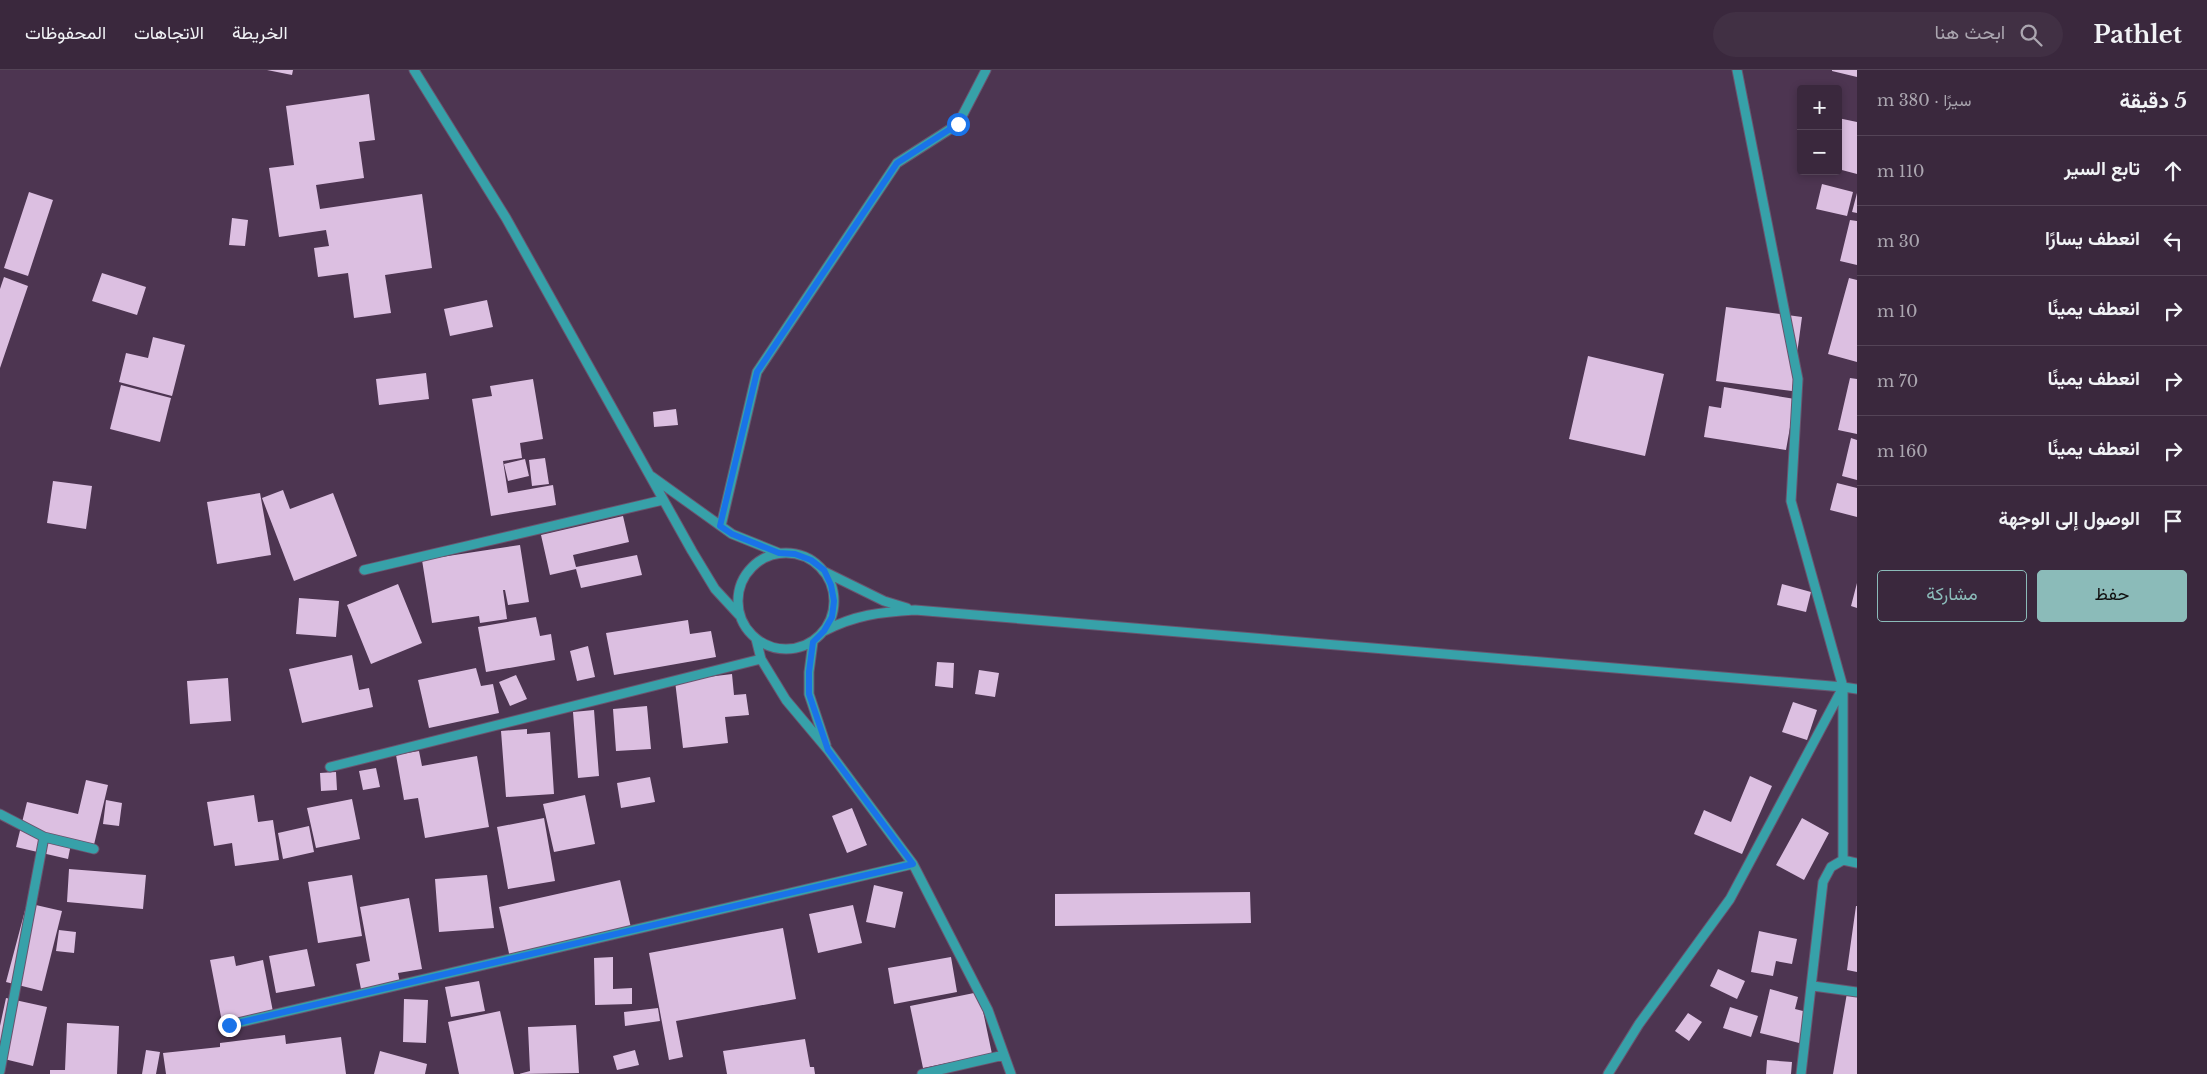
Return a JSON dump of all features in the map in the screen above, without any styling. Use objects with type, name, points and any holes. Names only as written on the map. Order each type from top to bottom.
[{"type":"street","points":[[414,70],[506,218],[715,589],[739,614]]},
{"type":"street","points":[[720,526],[757,372],[897,163],[958,124],[986,70]]},
{"type":"street","points":[[1737,70],[1798,379],[1791,501],[1843,687],[1843,860]]},
{"type":"street","points":[[649,474],[732,534],[779,553],[795,554],[811,560],[824,570],[884,601],[915,610]]},
{"type":"street","points":[[364,570],[664,500]]},
{"type":"street","points":[[779,553],[763,558],[750,568],[741,582],[737,598],[739,614],[745,628],[756,639],[769,647],[784,650],[799,648],[813,642],[824,631],[832,617],[834,601],[831,585],[824,570]]},
{"type":"street","points":[[824,631],[859,616],[915,610],[1843,687],[1857,690]]},
{"type":"street","points":[[756,639],[761,659],[786,700],[828,750],[913,864],[988,1010],[1011,1074]]},
{"type":"street","points":[[813,642],[809,672],[809,694],[828,750]]},
{"type":"street","points":[[330,767],[761,659]]},
{"type":"street","points":[[1608,1074],[1639,1024],[1730,899],[1843,687]]},
{"type":"street","points":[[0,814],[44,837],[94,849]]},
{"type":"street","points":[[0,1071],[44,837]]},
{"type":"street","points":[[1801,1074],[1824,882],[1831,867],[1843,860],[1857,862]]},
{"type":"street","points":[[229,1025],[913,864]]},
{"type":"street","points":[[1812,986],[1857,992]]},
{"type":"street","points":[[922,1074],[1004,1055]]},
{"type":"building","points":[[267,70],[293,70],[292,75]]},
{"type":"building","points":[[1857,70],[1857,77],[1832,71]]},
{"type":"building","points":[[369,94],[375,140],[359,142],[364,178],[316,185],[320,209],[422,194],[432,268],[385,275],[391,313],[354,318],[348,273],[318,277],[314,248],[329,246],[326,230],[279,237],[269,168],[294,165],[286,106]]},
{"type":"building","points":[[1842,119],[1857,122],[1857,174],[1842,170]]},
{"type":"building","points":[[1822,184],[1853,192],[1847,216],[1816,209]]},
{"type":"building","points":[[29,192],[53,200],[28,276],[4,268]]},
{"type":"building","points":[[1857,193],[1857,213],[1852,212]]},
{"type":"building","points":[[232,218],[248,220],[245,246],[229,245]]},
{"type":"building","points":[[1850,220],[1857,221],[1857,265],[1840,261]]},
{"type":"building","points":[[102,273],[146,287],[137,315],[92,301]]},
{"type":"building","points":[[4,277],[28,286],[0,368],[0,289]]},
{"type":"building","points":[[1849,278],[1857,280],[1857,362],[1828,354]]},
{"type":"building","points":[[487,300],[493,327],[450,336],[444,309]]},
{"type":"building","points":[[1726,307],[1802,317],[1792,391],[1716,381]]},
{"type":"building","points":[[153,337],[185,345],[172,396],[119,382],[126,353],[148,358]]},
{"type":"building","points":[[1588,356],[1664,374],[1645,456],[1569,439]]},
{"type":"building","points":[[426,373],[429,399],[379,405],[376,379]]},
{"type":"building","points":[[1850,378],[1857,379],[1857,434],[1838,430]]},
{"type":"building","points":[[533,379],[543,439],[520,443],[522,458],[503,461],[508,493],[553,485],[556,505],[491,516],[472,399],[492,396],[490,386]]},
{"type":"building","points":[[121,385],[171,398],[160,442],[110,429]]},
{"type":"building","points":[[1724,387],[1795,399],[1786,450],[1704,437],[1709,406],[1721,408]]},
{"type":"building","points":[[676,409],[678,425],[654,427],[653,412]]},
{"type":"building","points":[[1851,438],[1857,440],[1857,480],[1842,476]]},
{"type":"building","points":[[545,458],[549,484],[532,486],[529,460]]},
{"type":"building","points":[[525,459],[529,476],[508,481],[504,464]]},
{"type":"building","points":[[53,481],[92,486],[86,529],[47,523]]},
{"type":"building","points":[[1837,483],[1857,488],[1857,517],[1830,510]]},
{"type":"building","points":[[283,490],[290,509],[333,493],[357,556],[294,581],[262,498]]},
{"type":"building","points":[[260,493],[271,555],[217,564],[207,502]]},
{"type":"building","points":[[623,516],[629,542],[573,555],[576,567],[637,555],[642,575],[581,588],[576,569],[550,575],[541,535]]},
{"type":"building","points":[[520,545],[529,602],[508,605],[505,590],[503,590],[507,619],[480,623],[479,616],[432,623],[422,560]]},
{"type":"building","points":[[1857,583],[1857,608],[1851,606]]},
{"type":"building","points":[[398,584],[422,643],[371,664],[347,605]]},
{"type":"building","points":[[1782,584],[1811,592],[1806,612],[1777,605]]},
{"type":"building","points":[[299,598],[339,601],[336,637],[296,634]]},
{"type":"building","points":[[536,617],[540,636],[551,634],[555,660],[486,672],[478,627]]},
{"type":"building","points":[[688,620],[690,634],[711,631],[716,657],[614,675],[606,633]]},
{"type":"building","points":[[588,646],[595,677],[577,681],[570,651]]},
{"type":"building","points":[[352,655],[359,690],[369,688],[373,707],[302,723],[289,669]]},
{"type":"building","points":[[937,662],[954,663],[953,688],[935,686]]},
{"type":"building","points":[[476,668],[481,686],[493,684],[499,713],[429,728],[418,680]]},
{"type":"building","points":[[979,670],[999,673],[995,697],[975,694]]},
{"type":"building","points":[[732,674],[734,695],[746,694],[749,715],[725,717],[728,743],[683,748],[675,681]]},
{"type":"building","points":[[516,675],[527,699],[510,706],[499,682]]},
{"type":"building","points":[[228,678],[231,721],[190,724],[187,681]]},
{"type":"building","points":[[1793,702],[1817,710],[1807,740],[1782,732]]},
{"type":"building","points":[[647,706],[651,749],[616,751],[613,709]]},
{"type":"building","points":[[594,710],[599,776],[578,778],[573,712]]},
{"type":"building","points":[[527,729],[527,734],[550,732],[554,794],[506,797],[501,731]]},
{"type":"building","points":[[419,751],[422,766],[477,756],[489,827],[425,838],[418,798],[404,800],[396,755]]},
{"type":"building","points":[[376,768],[380,787],[363,790],[359,771]]},
{"type":"building","points":[[336,772],[337,790],[321,791],[320,773]]},
{"type":"building","points":[[1750,776],[1772,786],[1742,854],[1694,834],[1704,810],[1731,822]]},
{"type":"building","points":[[650,777],[655,802],[621,808],[617,783]]},
{"type":"building","points":[[86,780],[108,785],[93,849],[71,844],[68,859],[16,847],[27,802],[78,814]]},
{"type":"building","points":[[254,795],[258,822],[273,820],[279,860],[235,866],[232,843],[214,846],[207,802]]},
{"type":"building","points":[[585,795],[595,844],[554,852],[543,804]]},
{"type":"building","points":[[352,799],[360,839],[316,848],[307,808]]},
{"type":"building","points":[[106,800],[122,803],[119,826],[103,824]]},
{"type":"building","points":[[852,808],[867,845],[847,853],[832,816]]},
{"type":"building","points":[[544,818],[555,881],[508,889],[497,827]]},
{"type":"building","points":[[1802,818],[1829,833],[1804,880],[1776,865]]},
{"type":"building","points":[[309,826],[314,852],[283,859],[278,833]]},
{"type":"building","points":[[69,869],[146,875],[143,909],[67,902]]},
{"type":"building","points":[[352,875],[362,936],[318,943],[308,882]]},
{"type":"building","points":[[487,875],[494,928],[439,932],[435,879]]},
{"type":"building","points":[[620,880],[632,932],[510,958],[499,907]]},
{"type":"building","points":[[874,885],[903,892],[895,928],[866,922]]},
{"type":"building","points":[[1250,892],[1251,923],[1055,926],[1055,894]]},
{"type":"building","points":[[409,898],[422,969],[398,973],[401,988],[362,994],[356,964],[370,961],[360,907]]},
{"type":"building","points":[[27,903],[62,911],[42,991],[6,982]]},
{"type":"building","points":[[853,905],[862,943],[818,953],[809,914]]},
{"type":"building","points":[[1857,906],[1857,972],[1847,970]]},
{"type":"building","points":[[783,928],[796,999],[676,1021],[683,1057],[669,1060],[649,953]]},
{"type":"building","points":[[59,930],[76,932],[74,953],[56,951]]},
{"type":"building","points":[[1759,931],[1797,939],[1792,964],[1776,961],[1773,976],[1751,972]]},
{"type":"building","points":[[307,949],[315,986],[276,993],[269,956]]},
{"type":"building","points":[[234,956],[236,966],[263,960],[274,1017],[223,1027],[210,960]]},
{"type":"building","points":[[613,957],[613,989],[632,988],[632,1004],[595,1005],[594,958]]},
{"type":"building","points":[[951,957],[957,992],[894,1004],[888,968]]},
{"type":"building","points":[[1718,969],[1745,981],[1737,999],[1710,986]]},
{"type":"building","points":[[479,981],[485,1011],[451,1017],[445,987]]},
{"type":"building","points":[[1770,989],[1798,997],[1795,1009],[1811,1013],[1803,1044],[1760,1033]]},
{"type":"building","points":[[979,992],[992,1054],[923,1068],[910,1006]]},
{"type":"building","points":[[1847,993],[1857,995],[1857,1074],[1833,1074]]},
{"type":"building","points":[[6,998],[47,1007],[33,1066],[0,1058],[0,1026]]},
{"type":"building","points":[[404,999],[428,1000],[426,1043],[403,1042]]},
{"type":"building","points":[[1730,1007],[1758,1016],[1751,1037],[1723,1028]]},
{"type":"building","points":[[658,1008],[660,1021],[625,1026],[624,1012]]},
{"type":"building","points":[[500,1011],[514,1074],[459,1074],[448,1022]]},
{"type":"building","points":[[1688,1013],[1702,1022],[1689,1041],[1675,1031]]},
{"type":"building","points":[[67,1023],[119,1026],[117,1074],[50,1074],[50,1070],[65,1070]]},
{"type":"building","points":[[576,1025],[579,1073],[519,1074],[530,1071],[528,1027]]},
{"type":"building","points":[[285,1035],[286,1044],[341,1037],[346,1074],[166,1074],[163,1053],[220,1047],[220,1043]]},
{"type":"building","points":[[805,1039],[810,1067],[814,1067],[815,1074],[727,1074],[723,1051]]},
{"type":"building","points":[[146,1050],[160,1052],[156,1074],[142,1074]]},
{"type":"building","points":[[635,1050],[639,1065],[617,1070],[613,1056]]},
{"type":"building","points":[[380,1051],[427,1064],[425,1074],[374,1074]]},
{"type":"building","points":[[1767,1060],[1792,1062],[1791,1074],[1766,1074]]},
{"type":"route","points":[[229,1025],[913,864],[828,750],[809,694],[809,672],[813,642],[824,631],[832,617],[834,601],[831,585],[824,570],[811,560],[795,554],[779,553],[732,534],[720,526],[757,372],[897,163],[958,124]]}]
